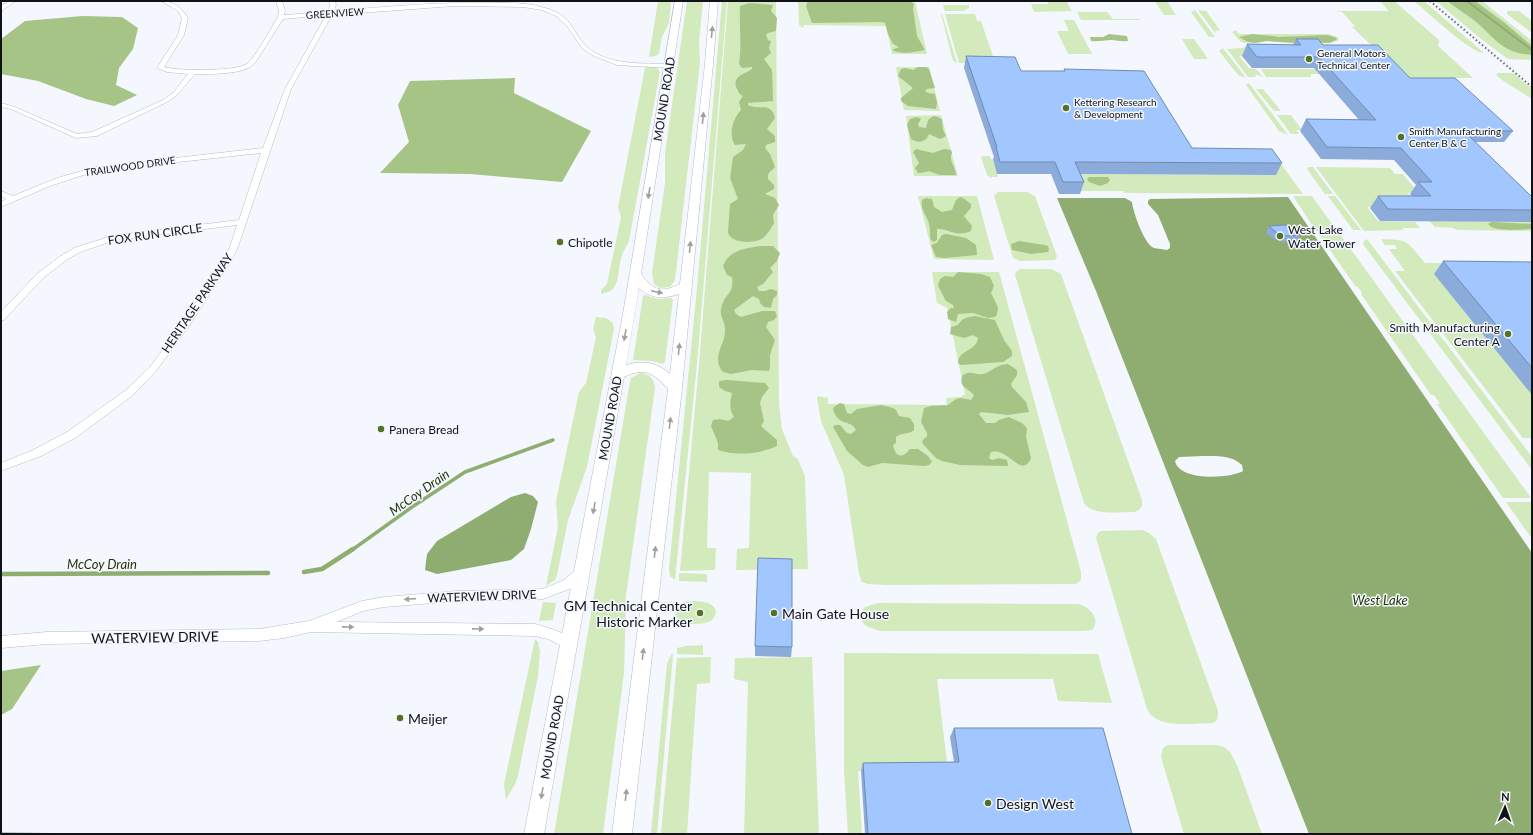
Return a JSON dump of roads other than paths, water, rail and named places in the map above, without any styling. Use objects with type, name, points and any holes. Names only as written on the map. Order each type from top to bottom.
[{"type":"main road","name":"MOUND ROAD","points":[[534,834],[618,374],[679,1]]},
{"type":"main road","points":[[622,834],[686,286],[714,1]]},
{"type":"main road","points":[[635,274],[643,286],[653,292],[670,293],[686,286]]},
{"type":"main road","points":[[618,374],[639,367],[654,369],[664,376],[674,388]]},
{"type":"street","points":[[1,9],[13,1]]},
{"type":"street","points":[[164,1],[180,10],[185,18],[181,35],[160,68],[174,72],[233,70],[247,68],[252,63],[282,17],[282,10],[279,1]]},
{"type":"street","name":"HERITAGE PARKWAY","points":[[1,467],[37,453],[71,435],[130,393],[153,369],[186,324],[227,261],[234,246],[288,89],[330,14],[333,5],[332,1]]},
{"type":"street","name":"GREENVIEW","points":[[282,17],[454,4],[530,6],[544,9],[558,15],[569,25],[588,50],[609,59],[622,64],[670,61]]},
{"type":"street","name":"GREENVIEW","points":[[609,59],[658,59],[670,61]]},
{"type":"street","points":[[1,105],[13,108],[76,136],[84,136],[94,134],[165,101],[175,94],[194,71]]},
{"type":"street","name":"TRAILWOOD DRIVE","points":[[1,205],[12,199],[70,176],[96,169],[266,150]]},
{"type":"street","points":[[1,193],[12,199]]},
{"type":"street","name":"FOX RUN CIRCLE","points":[[1,318],[40,276],[62,259],[77,250],[115,238],[242,222]]},
{"type":"street","name":"WATERVIEW DRIVE","points":[[1,642],[47,638],[259,635],[284,632],[309,627],[362,606],[384,602],[458,596],[543,594],[568,584],[582,572]]},
{"type":"street","name":"WATERVIEW DRIVE","points":[[309,627],[528,629],[541,631],[569,644]]},
{"type":"water","name":"West Lake","points":[[1288,197],[1532,553],[1532,834],[1309,834],[1096,291],[1057,198],[1125,198],[1132,202],[1134,213],[1146,241],[1154,248],[1167,250],[1170,248],[1170,244],[1158,215],[1148,204],[1150,199]],"holes":[[[1209,456],[1233,459],[1242,465],[1243,471],[1236,474],[1216,477],[1195,475],[1178,468],[1175,461],[1179,457]]]},
{"type":"water","points":[[525,493],[533,496],[538,502],[524,549],[511,560],[437,574],[425,570],[427,554],[437,541],[511,497]]},
{"type":"waterway","points":[[1467,1],[1532,50]]},
{"type":"waterway","name":"McCoy Drain","points":[[352,550],[412,507],[465,472],[553,440]]},
{"type":"waterway","name":"McCoy Drain","points":[[304,572],[322,569],[353,549]]},
{"type":"waterway","name":"McCoy Drain","points":[[1,574],[268,573]]},
{"type":"railway","points":[[1430,1],[1532,87]]},
{"type":"place","name":"General Motors Technical Center","points":[[1309,59]]},
{"type":"place","name":"Kettering Research & Development","points":[[1066,108]]},
{"type":"place","name":"Smith Manufacturing Center B & C","points":[[1401,137]]},
{"type":"place","name":"West Lake Water Tower","points":[[1280,236]]},
{"type":"place","name":"Chipotle","points":[[560,242]]},
{"type":"place","name":"Smith Manufacturing Center A","points":[[1508,334]]},
{"type":"place","name":"Panera Bread","points":[[381,429]]},
{"type":"place","name":"GM Technical Center Historic Marker","points":[[700,613]]},
{"type":"place","name":"Main Gate House","points":[[774,613]]},
{"type":"place","name":"Meijer","points":[[400,718]]},
{"type":"place","name":"Design West","points":[[988,803]]}]
